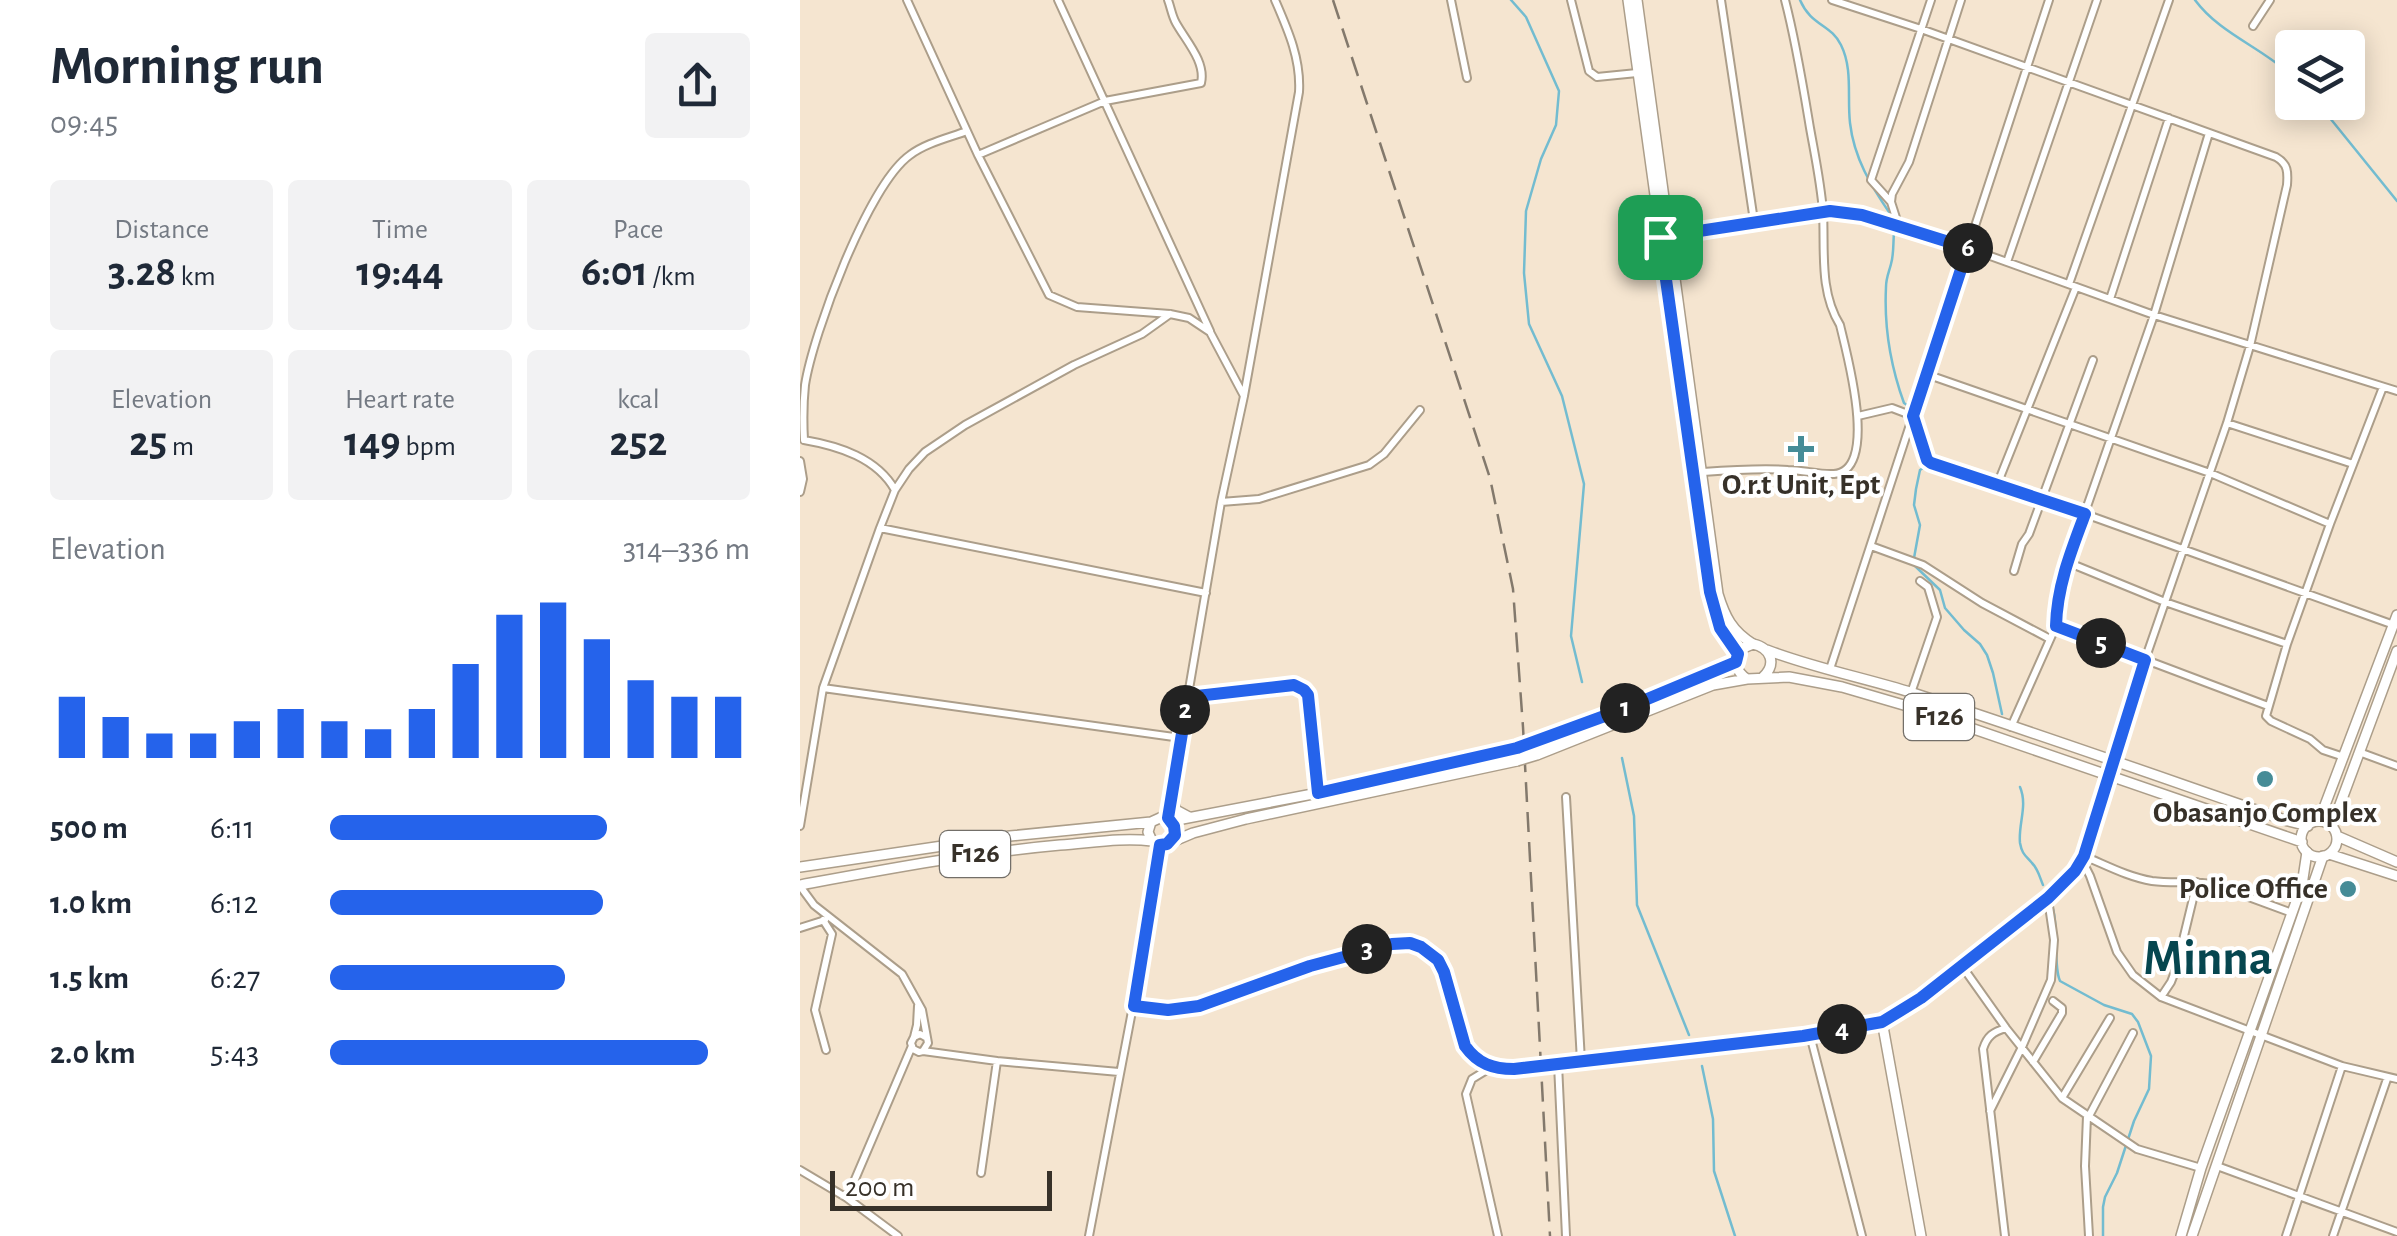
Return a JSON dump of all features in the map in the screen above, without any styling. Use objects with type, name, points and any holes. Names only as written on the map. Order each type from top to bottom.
[{"type":"main road","points":[[1628,0],[1636,73],[1722,604],[1729,624],[1753,644]]},
{"type":"main road","points":[[1636,0],[1710,592],[1737,669],[1747,679]]},
{"type":"main road","points":[[2320,821],[2395,620]]},
{"type":"main road","name":"F126","points":[[800,867],[950,843],[1152,822],[1162,817],[1192,818],[1517,748],[1621,710],[1736,658],[1747,645],[1753,644],[2308,826]]},
{"type":"main road","points":[[1764,677],[1772,661],[1767,650]]},
{"type":"main road","points":[[2332,826],[2397,651]]},
{"type":"main road","name":"F126","points":[[800,885],[950,857],[1130,840],[1173,840],[1246,819],[1536,755],[1714,685],[1764,677],[1842,687],[1908,706],[2110,775],[2304,847],[2318,857],[2326,855],[2397,876]]},
{"type":"main road","points":[[1171,796],[1176,810],[1192,818]]},
{"type":"main road","points":[[1170,820],[1176,830],[1173,840]]},
{"type":"main road","points":[[2181,1236],[2201,1168],[2302,886],[2304,830],[2320,821],[2332,826],[2336,846],[2326,855],[2192,1236]]},
{"type":"main road","points":[[1152,822],[1148,832],[1156,843]]},
{"type":"main road","points":[[2337,836],[2397,862]]},
{"type":"main road","points":[[1882,1022],[1921,1236]]},
{"type":"street","points":[[906,0],[978,156],[1049,295],[1077,307],[1190,318],[1210,332]]},
{"type":"street","points":[[1058,0],[1210,332],[1244,396]]},
{"type":"street","points":[[978,156],[1105,101],[1201,83],[1202,75],[1192,49],[1168,0]]},
{"type":"street","points":[[1170,820],[1221,502],[1299,92],[1296,56],[1274,0]]},
{"type":"street","points":[[1451,0],[1467,78]]},
{"type":"street","points":[[1571,0],[1592,76],[1636,73]]},
{"type":"street","points":[[1721,0],[1754,221]]},
{"type":"street","points":[[1703,472],[1782,469],[1840,473],[1854,460],[1857,450],[1858,416],[1840,324],[1832,314],[1827,290],[1822,212],[1805,97],[1784,0]]},
{"type":"street","points":[[1900,227],[1890,202],[1871,180],[1931,0]]},
{"type":"street","points":[[1890,202],[1910,162],[1961,0]]},
{"type":"street","points":[[1830,670],[2049,0]]},
{"type":"street","points":[[2007,262],[2097,0]]},
{"type":"street","points":[[1997,485],[2073,285],[2169,0]]},
{"type":"street","points":[[2253,26],[2270,0]]},
{"type":"street","points":[[1134,1006],[1168,1010],[1199,1006],[1310,966],[1372,948],[1410,943],[1438,960],[1465,1046],[1491,1067],[1514,1069],[1810,1034],[1882,1022],[1962,966],[2048,898],[2075,871],[2083,858],[2145,660],[2227,423],[2250,346],[2287,184],[2287,168],[2276,157],[1837,1]]},
{"type":"street","points":[[2110,299],[2169,118]]},
{"type":"street","points":[[895,490],[888,478],[864,460],[827,444],[802,440],[806,382],[825,315],[877,193],[910,155],[932,143],[968,132]]},
{"type":"street","points":[[2011,727],[2056,626],[2067,562],[2154,315],[2209,133]]},
{"type":"street","points":[[1665,236],[1822,212],[1862,215],[1968,248],[2154,315],[2397,391]]},
{"type":"street","points":[[800,826],[823,688],[880,528],[895,490],[909,468],[965,426],[1074,364],[1142,334],[1170,314]]},
{"type":"street","points":[[2014,571],[2093,360]]},
{"type":"street","points":[[1926,374],[2210,473],[2330,524]]},
{"type":"street","points":[[2344,758],[2266,716],[2330,524],[2383,388]]},
{"type":"street","points":[[1858,416],[1892,408],[1913,416],[1929,462],[2306,594],[2395,620]]},
{"type":"street","points":[[1221,502],[1260,500],[1369,465],[1384,454],[1420,410]]},
{"type":"street","points":[[2227,423],[2353,464]]},
{"type":"street","points":[[800,461],[800,492]]},
{"type":"street","points":[[880,528],[1206,593]]},
{"type":"street","points":[[1871,546],[1918,563],[1982,604],[2050,639]]},
{"type":"street","points":[[2067,562],[2165,602],[2288,644]]},
{"type":"street","points":[[1911,693],[1938,617],[1928,588],[1920,581]]},
{"type":"street","points":[[2056,626],[2268,706]]},
{"type":"street","points":[[1188,697],[1294,685],[1304,690],[1308,695],[1318,793]]},
{"type":"street","points":[[823,688],[1181,738]]},
{"type":"street","points":[[2359,752],[2397,766]]},
{"type":"street","points":[[1566,797],[1581,1061]]},
{"type":"street","points":[[1088,1236],[1134,1006],[1156,843]]},
{"type":"street","points":[[2083,858],[2134,876],[2216,885],[2292,913]]},
{"type":"street","points":[[2083,858],[2116,952],[2134,975],[2161,997],[2342,1066],[2397,1079]]},
{"type":"street","points":[[2161,997],[2176,969],[2198,882]]},
{"type":"street","points":[[800,885],[827,919],[902,974],[918,999],[928,1045],[901,1068]]},
{"type":"street","points":[[1990,1111],[2051,980],[2054,940],[2048,898]]},
{"type":"street","points":[[800,928],[827,919]]},
{"type":"street","points":[[826,1050],[815,1010],[832,934],[827,919]]},
{"type":"street","points":[[1962,966],[2062,1098],[2137,1149],[2201,1168]]},
{"type":"street","points":[[847,1198],[912,1042],[918,999]]},
{"type":"street","points":[[2033,1062],[2062,1013],[2053,1001]]},
{"type":"street","points":[[2062,1098],[2110,1018]]},
{"type":"street","points":[[2006,1028],[1986,1038],[1982,1049],[2006,1236]]},
{"type":"street","points":[[2089,1236],[2085,1166],[2088,1115],[2132,1033]]},
{"type":"street","points":[[912,1042],[920,1034],[953,1055]]},
{"type":"street","points":[[1810,1034],[1862,1236]]},
{"type":"street","points":[[912,1042],[921,1051],[1119,1072]]},
{"type":"street","points":[[980,1173],[997,1061]]},
{"type":"street","points":[[1558,1064],[1566,1236]]},
{"type":"street","points":[[2286,1236],[2342,1066]]},
{"type":"street","points":[[1491,1067],[1472,1080],[1466,1094],[1498,1236]]},
{"type":"street","points":[[2334,1236],[2388,1078]]},
{"type":"street","points":[[2216,1166],[2397,1232]]},
{"type":"street","points":[[800,1170],[847,1198],[898,1236]]},
{"type":"waterway","points":[[1511,0],[1526,17],[1559,91],[1556,125],[1526,211],[1524,273],[1529,324],[1562,396],[1584,484],[1571,636],[1582,682]]},
{"type":"waterway","points":[[1800,0],[1841,45],[1847,64],[1855,148],[1891,215]]},
{"type":"waterway","points":[[2195,0],[2229,32],[2275,63]]},
{"type":"waterway","points":[[2332,120],[2397,201]]},
{"type":"waterway","points":[[1894,233],[1886,284],[1887,331],[1899,389],[1904,403],[1910,407]]},
{"type":"waterway","points":[[1914,558],[1920,525],[1914,505],[1916,489],[1920,470],[1928,465]]},
{"type":"waterway","points":[[1915,566],[1940,590],[1945,608],[1987,655],[2002,714]]},
{"type":"waterway","points":[[1622,758],[1634,816],[1637,905],[1689,1035]]},
{"type":"waterway","points":[[2020,787],[2021,847],[2043,885]]},
{"type":"waterway","points":[[2053,909],[2060,981],[2104,1005],[2132,1014],[2151,1056],[2149,1089],[2105,1197],[2103,1236]]},
{"type":"waterway","points":[[1702,1066],[1713,1119],[1714,1171],[1735,1236]]},
{"type":"railway","points":[[1333,0],[1490,478],[1513,589],[1550,1236]]},
{"type":"place","name":"O.r.t Unit, Ept","points":[[1801,449]]},
{"type":"place","name":"Obasanjo Complex","points":[[2265,779]]},
{"type":"place","name":"Police Office","points":[[2348,889]]},
{"type":"district","name":"Minna","points":[[2208,959]]},
{"type":"route","points":[[1830,211],[1862,215],[1968,248],[1913,416],[1927,460],[2085,514],[2062,578],[2056,626],[2145,660],[2084,856],[2075,871],[2048,898],[1921,998],[1882,1022],[1803,1036],[1514,1069],[1491,1067],[1465,1046],[1438,960],[1410,943],[1372,948],[1310,966],[1199,1006],[1168,1010],[1134,1006],[1160,845],[1173,840],[1176,830],[1168,818],[1188,697],[1294,685],[1304,690],[1308,695],[1318,793],[1517,748],[1736,662],[1738,654],[1720,628],[1710,592],[1660,237],[1830,211]]}]
